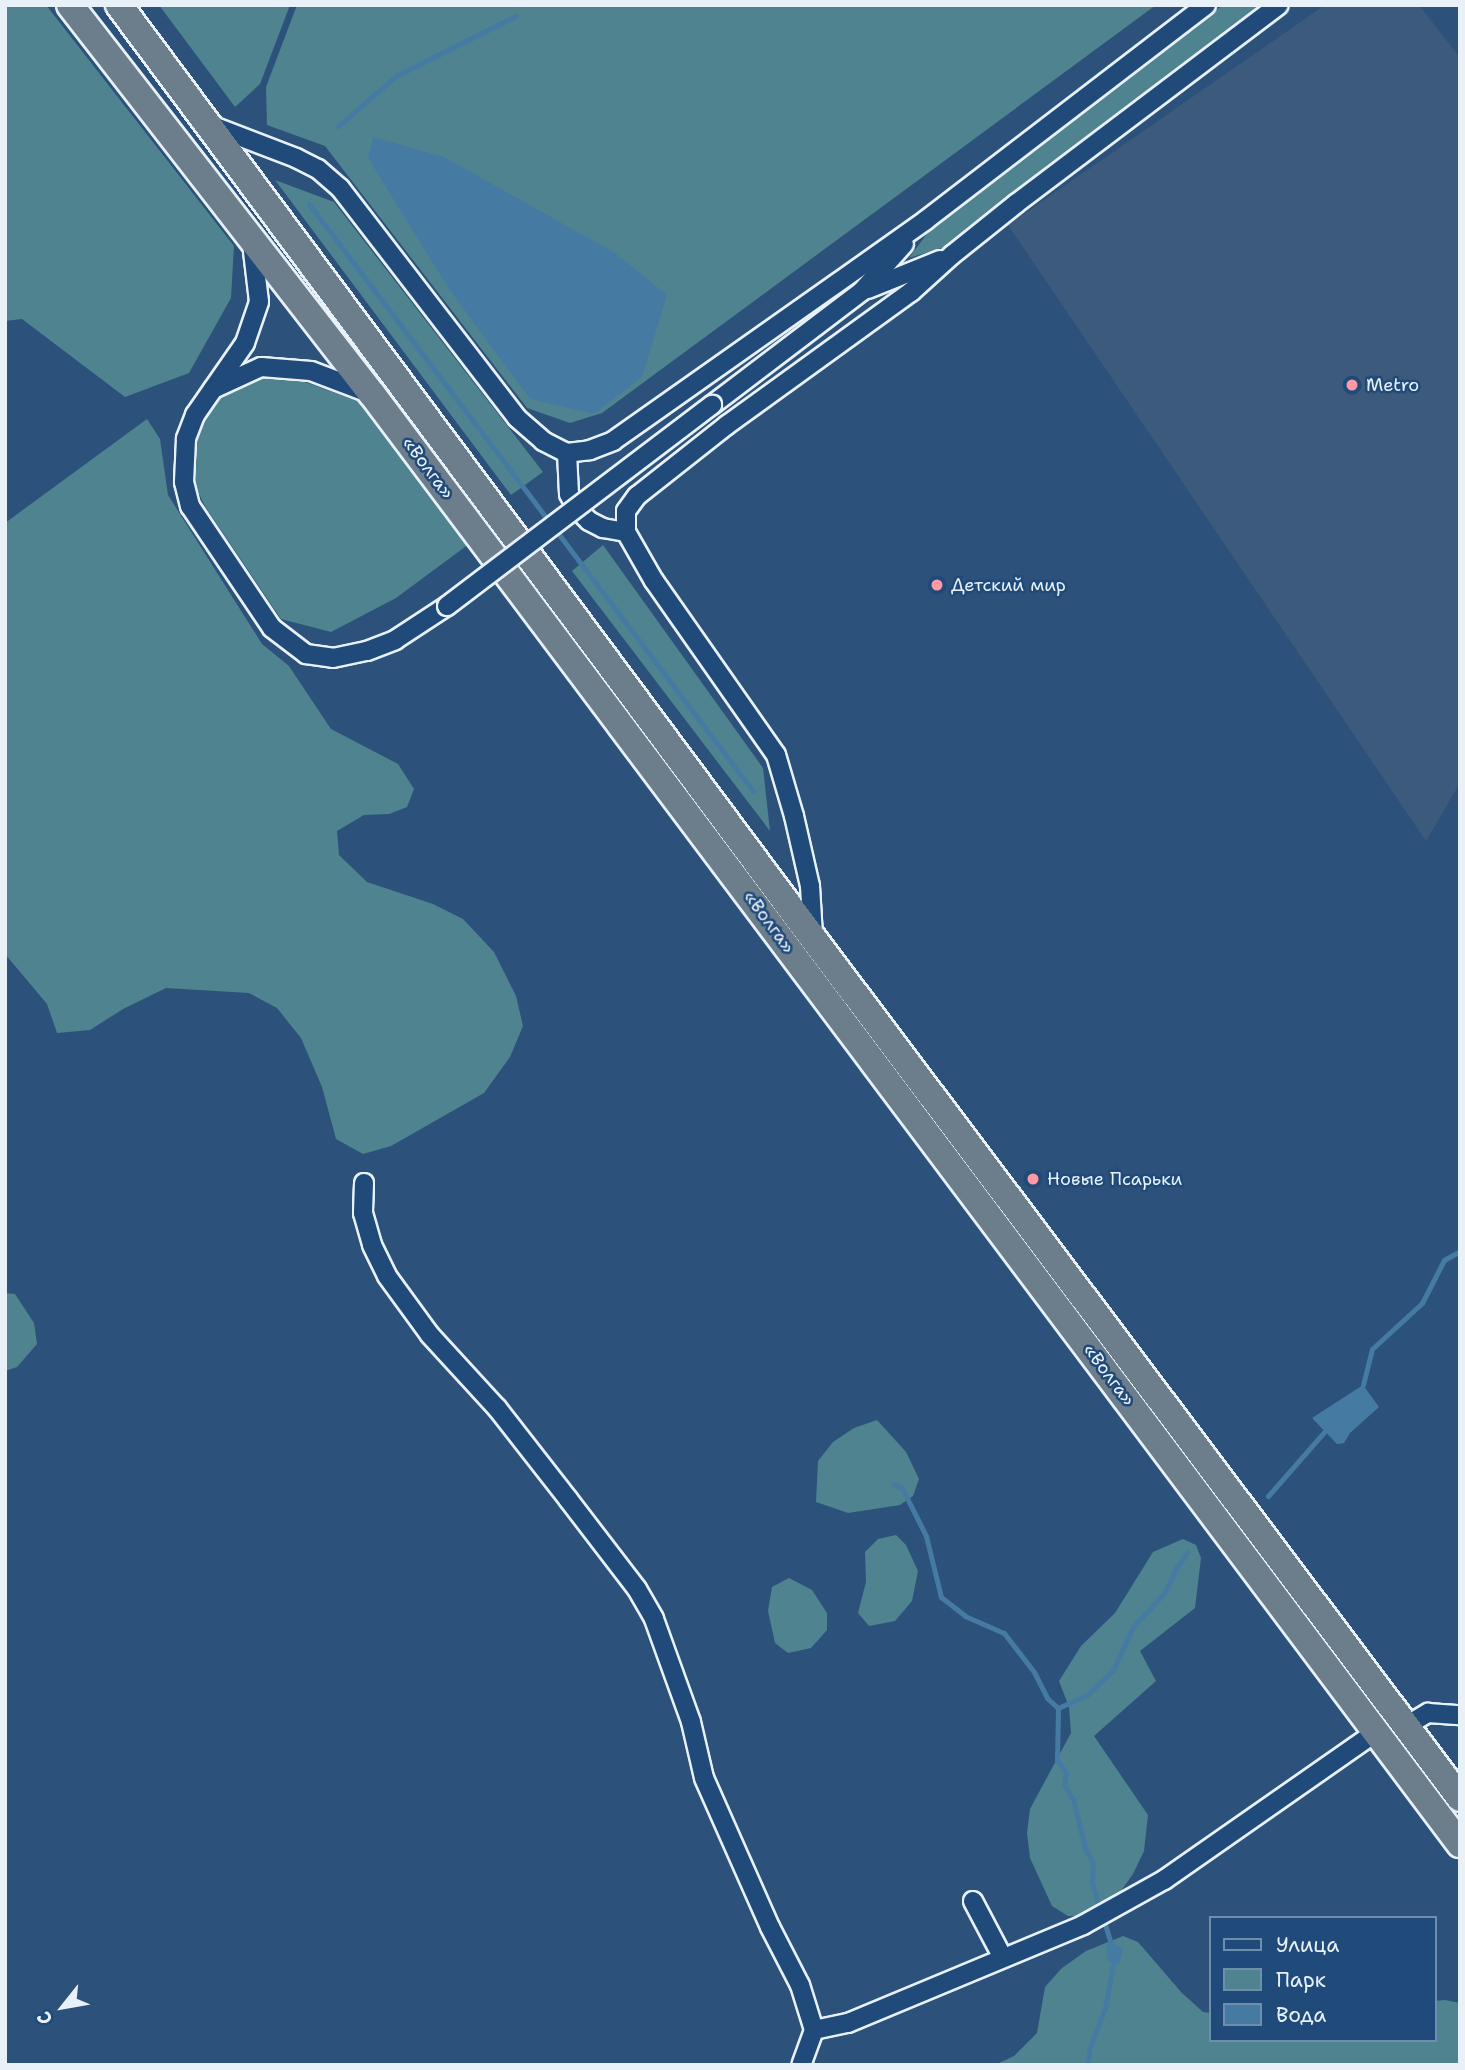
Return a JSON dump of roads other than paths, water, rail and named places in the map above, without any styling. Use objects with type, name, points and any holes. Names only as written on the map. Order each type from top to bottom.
[{"type":"highway","name":"«Волга»","points":[[70,5],[252,243],[372,394],[1460,1844]]},
{"type":"highway","name":"«Волга»","points":[[119,5],[813,938],[1460,1798]]},
{"type":"street","points":[[209,124],[296,158],[318,169],[340,188],[517,418],[543,441],[567,453],[590,450],[613,440],[926,220],[1206,5]]},
{"type":"street","points":[[813,938],[810,886],[776,755],[654,581],[626,532],[626,511],[637,496],[727,425],[911,292],[952,254],[1279,5]]},
{"type":"street","points":[[252,243],[259,302],[245,343],[195,415],[186,439],[184,482],[191,506],[272,628],[306,654],[333,658],[367,651],[395,640],[447,606],[862,291],[926,220]]},
{"type":"street","points":[[862,291],[952,254]]},
{"type":"street","points":[[210,391],[261,367],[312,371],[372,394]]},
{"type":"street","points":[[567,453],[569,494],[576,508],[589,521],[603,528],[626,532]]},
{"type":"street","points":[[363,1183],[363,1213],[372,1245],[387,1276],[430,1335],[497,1408],[637,1589],[654,1619],[691,1722],[704,1778],[770,1927],[800,1985],[814,2030],[801,2065]]},
{"type":"street","points":[[1406,1726],[1428,1713],[1460,1715]]},
{"type":"street","points":[[814,2030],[848,2023],[1083,1924],[1164,1880],[1376,1732]]},
{"type":"street","points":[[973,1901],[1002,1956]]},
{"type":"water","points":[[373,137],[444,157],[615,253],[667,295],[642,377],[594,414],[530,399],[449,289],[368,158]]},
{"type":"water","points":[[1363,1385],[1379,1407],[1350,1433],[1344,1443],[1337,1444],[1312,1418]]},
{"type":"water","points":[[1109,1940],[1123,1949],[1119,1964],[1108,1961],[1106,1950]]},
{"type":"waterway","points":[[338,126],[396,76],[516,16]]},
{"type":"waterway","points":[[309,204],[753,791]]},
{"type":"waterway","points":[[1363,1385],[1372,1349],[1422,1303],[1444,1260],[1460,1251]]},
{"type":"waterway","points":[[1268,1496],[1324,1432]]},
{"type":"waterway","points":[[894,1484],[902,1488],[926,1536],[941,1597],[965,1616],[1004,1633],[1034,1672],[1047,1698],[1058,1708],[1087,1695],[1113,1670],[1133,1627],[1165,1592],[1176,1568],[1187,1553]]},
{"type":"waterway","points":[[1058,1708],[1057,1760],[1066,1773],[1064,1785],[1073,1799],[1085,1848],[1093,1863],[1092,1881],[1100,1910]]},
{"type":"waterway","points":[[1104,1921],[1111,1944]]},
{"type":"waterway","points":[[1087,2065],[1090,2047],[1105,2008],[1114,1961]]},
{"type":"place","name":"Metro","points":[[1352,385]]},
{"type":"place","name":"Детский мир","points":[[937,585]]},
{"type":"place","name":"Новые Псарьки","points":[[1033,1179]]}]
